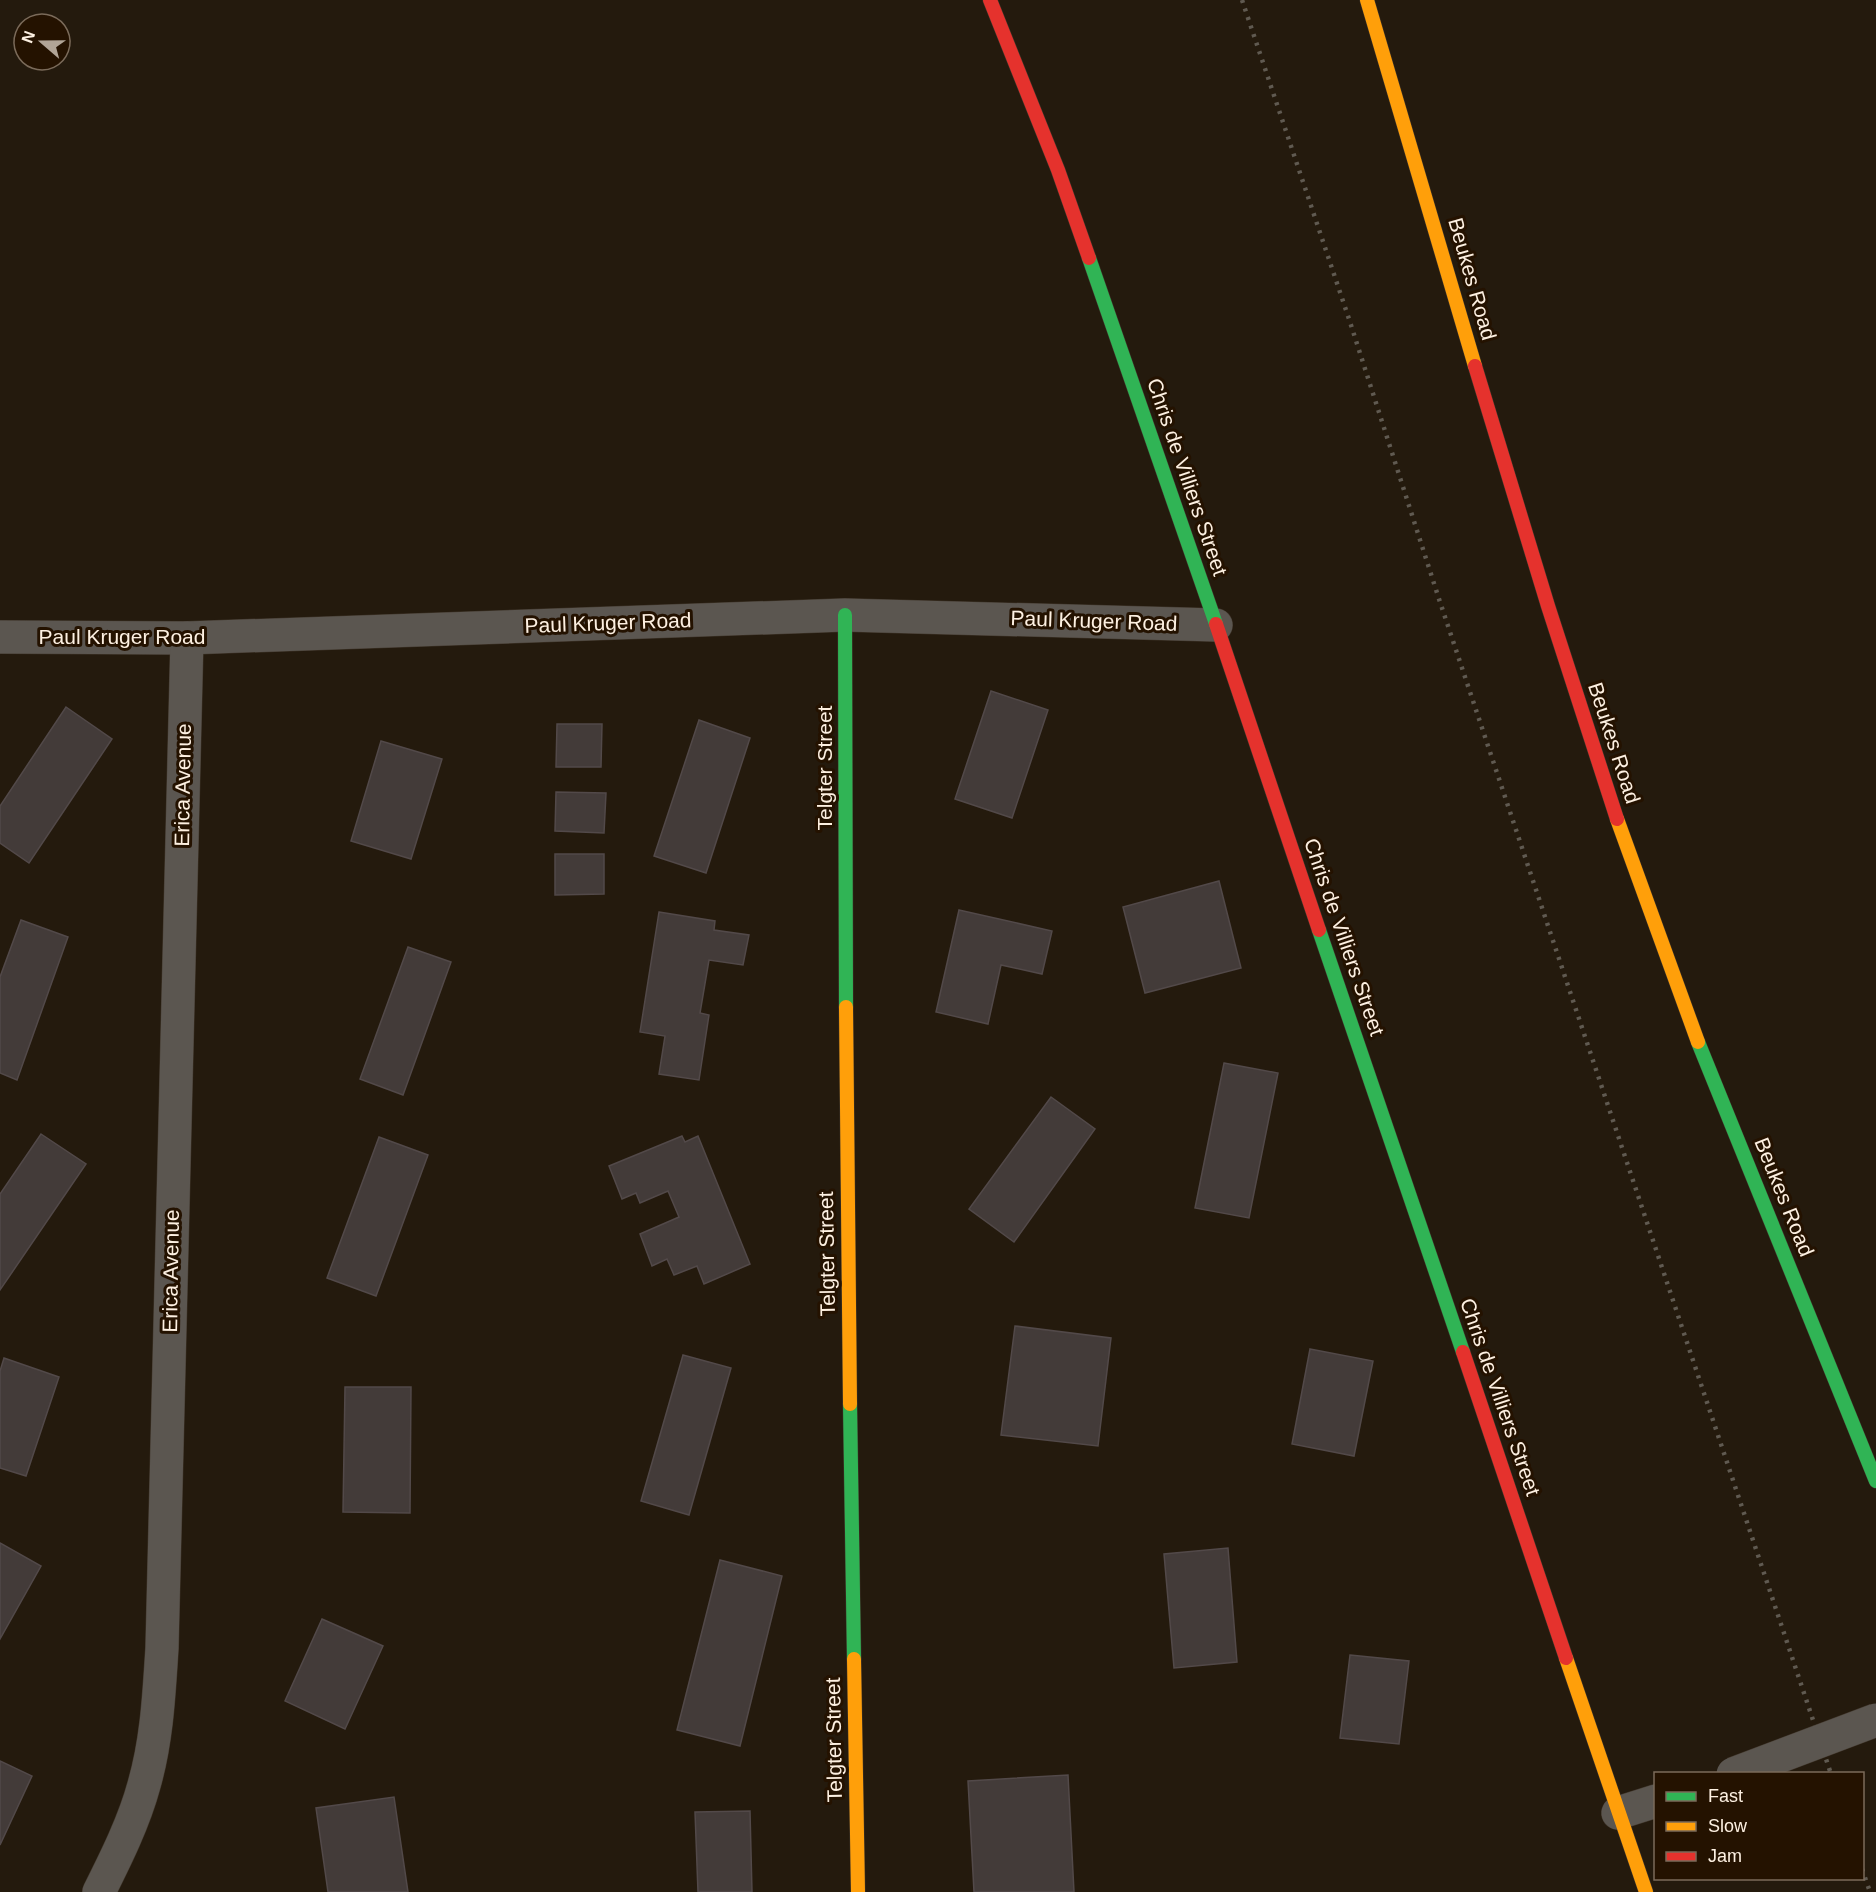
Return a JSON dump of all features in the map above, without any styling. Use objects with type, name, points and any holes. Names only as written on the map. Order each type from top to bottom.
[{"type":"street","name":"Chris de Villiers Street","points":[[990,0],[1058,170],[1216,625],[1646,1892]]},
{"type":"street","name":"Beukes Road","points":[[1367,0],[1533,561],[1613,808],[1680,996],[1876,1481]]},
{"type":"street","name":"Paul Kruger Road","points":[[0,637],[187,638],[845,615],[1216,625]]},
{"type":"street","name":"Telgter Street","points":[[845,615],[847,1208],[858,1892]]},
{"type":"street","name":"Erica Avenue","points":[[99,1892],[120,1850],[144,1786],[157,1724],[162,1648],[187,638]]},
{"type":"street","points":[[1736,1772],[1876,1720]]},
{"type":"street","points":[[1618,1813],[1654,1802]]},
{"type":"building","points":[[991,691],[1048,710],[1012,818],[955,799]]},
{"type":"building","points":[[66,707],[112,739],[29,863],[0,843],[0,806]]},
{"type":"building","points":[[699,720],[750,738],[706,873],[654,856]]},
{"type":"building","points":[[557,724],[602,724],[601,767],[556,767]]},
{"type":"building","points":[[381,741],[442,759],[411,859],[351,841]]},
{"type":"building","points":[[556,792],[606,793],[604,833],[555,831]]},
{"type":"building","points":[[555,854],[604,854],[604,894],[555,895]]},
{"type":"building","points":[[1219,881],[1241,968],[1145,993],[1123,907]]},
{"type":"building","points":[[959,910],[1052,931],[1042,974],[1001,965],[988,1024],[936,1012]]},
{"type":"building","points":[[659,912],[715,921],[714,930],[749,935],[743,965],[709,960],[700,1013],[709,1015],[699,1080],[659,1074],[665,1036],[640,1032]]},
{"type":"building","points":[[21,920],[68,937],[17,1080],[0,1073],[0,977]]},
{"type":"building","points":[[408,947],[451,962],[403,1095],[360,1079]]},
{"type":"building","points":[[1224,1063],[1278,1073],[1249,1218],[1195,1208]]},
{"type":"building","points":[[1051,1097],[1095,1129],[1014,1242],[969,1209]]},
{"type":"building","points":[[41,1134],[86,1164],[0,1290],[0,1194]]},
{"type":"building","points":[[682,1136],[685,1142],[698,1136],[750,1264],[704,1284],[697,1266],[674,1275],[667,1259],[652,1266],[640,1234],[679,1217],[668,1191],[640,1203],[636,1193],[622,1199],[609,1166]]},
{"type":"building","points":[[379,1137],[428,1155],[376,1296],[327,1278]]},
{"type":"building","points":[[1015,1326],[1111,1338],[1098,1446],[1001,1435]]},
{"type":"building","points":[[1310,1349],[1373,1361],[1354,1456],[1292,1444]]},
{"type":"building","points":[[683,1355],[731,1368],[689,1515],[641,1501]]},
{"type":"building","points":[[4,1358],[59,1377],[26,1476],[0,1468],[0,1371]]},
{"type":"building","points":[[345,1387],[411,1387],[410,1513],[343,1512]]},
{"type":"building","points":[[0,1543],[41,1566],[0,1639]]},
{"type":"building","points":[[1228,1548],[1237,1662],[1174,1668],[1164,1554]]},
{"type":"building","points":[[720,1560],[782,1576],[740,1746],[677,1730]]},
{"type":"building","points":[[322,1619],[383,1646],[345,1729],[285,1701]]},
{"type":"building","points":[[1350,1655],[1409,1661],[1399,1744],[1340,1738]]},
{"type":"building","points":[[0,1761],[32,1776],[0,1845]]},
{"type":"building","points":[[1068,1775],[1074,1892],[974,1892],[968,1781]]},
{"type":"building","points":[[394,1797],[408,1892],[328,1892],[316,1808]]},
{"type":"building","points":[[750,1811],[752,1892],[698,1892],[695,1812]]},
{"type":"railway","points":[[1242,0],[1830,1772]]},
{"type":"railway","points":[[1864,1875],[1870,1892]]},
{"type":"traffic: fast","points":[[1089,258],[1216,624]]},
{"type":"traffic: fast","points":[[845,615],[846,1007]]},
{"type":"traffic: fast","points":[[1319,930],[1463,1352]]},
{"type":"traffic: fast","points":[[1698,1042],[1876,1481]]},
{"type":"traffic: fast","points":[[850,1404],[854,1659]]},
{"type":"traffic: slow","points":[[1367,0],[1475,366]]},
{"type":"traffic: slow","points":[[1617,819],[1698,1042]]},
{"type":"traffic: slow","points":[[846,1007],[850,1404]]},
{"type":"traffic: slow","points":[[1566,1658],[1646,1892]]},
{"type":"traffic: slow","points":[[854,1659],[858,1892]]},
{"type":"traffic: jam","points":[[990,0],[1058,170],[1089,258]]},
{"type":"traffic: jam","points":[[1475,366],[1548,606],[1617,819]]},
{"type":"traffic: jam","points":[[1216,624],[1319,930]]},
{"type":"traffic: jam","points":[[1463,1352],[1566,1658]]}]
